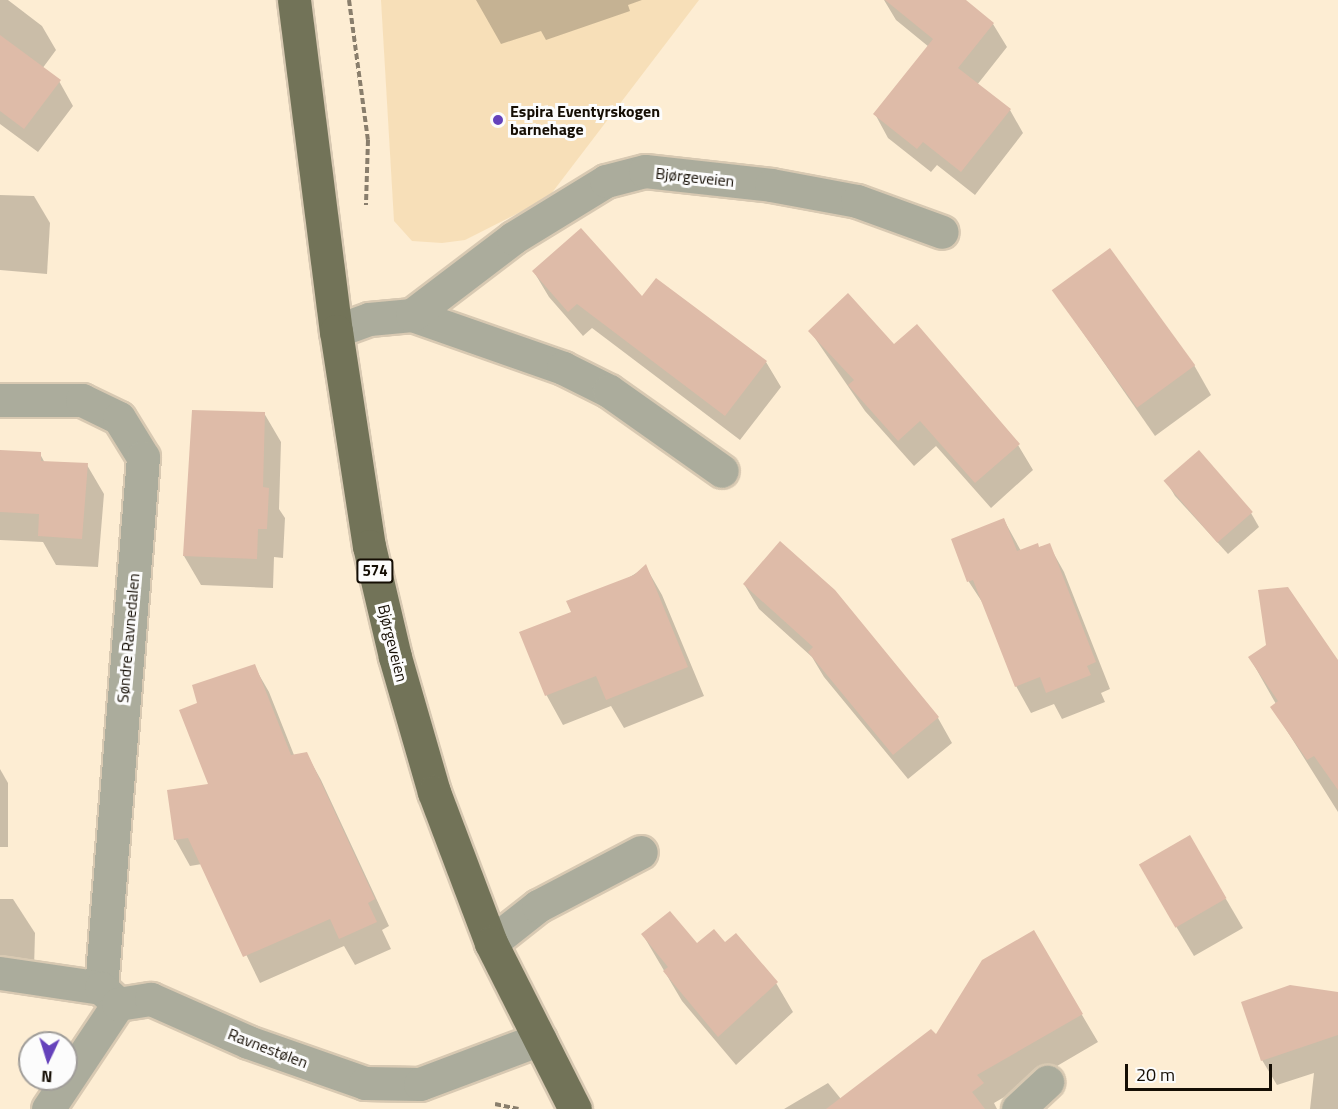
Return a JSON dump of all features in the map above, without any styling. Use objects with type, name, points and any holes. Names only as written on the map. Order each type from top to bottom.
[{"type":"main road","name":"Bjørgeveien","points":[[294,0],[336,331],[369,546],[395,657],[434,792],[491,944],[575,1109]]},
{"type":"street","name":"Bjørgeveien","points":[[412,315],[513,238],[606,181],[645,171],[771,185],[857,201],[942,232]]},
{"type":"street","points":[[336,331],[369,319],[412,315],[563,368],[609,391],[722,471]]},
{"type":"street","name":"Søndre Ravnedalen","points":[[0,400],[82,400],[119,418],[143,457],[109,996]]},
{"type":"street","points":[[491,944],[538,906],[641,852]]},
{"type":"street","points":[[0,973],[109,996],[48,1109]]},
{"type":"street","name":"Ravnestølen","points":[[109,996],[151,999],[248,1042],[365,1083],[420,1084],[540,1039]]},
{"type":"street","points":[[1018,1109],[1047,1082]]},
{"type":"path","points":[[349,0],[368,140],[366,210]]},
{"type":"shaded area","name":"Espira Eventyrskogen barnehage","points":[[381,0],[699,0],[548,198],[465,240],[442,243],[412,241],[394,221]]},
{"type":"building","points":[[885,0],[966,0],[994,23],[958,68],[1011,109],[961,172],[923,142],[917,149],[873,114],[933,39]]},
{"type":"building","points":[[0,35],[61,80],[24,129],[0,111]]},
{"type":"building","points":[[581,228],[642,296],[656,278],[767,361],[725,416],[577,304],[568,312],[532,271]]},
{"type":"building","points":[[1110,248],[1195,365],[1137,408],[1052,290]]},
{"type":"building","points":[[848,293],[894,344],[917,324],[1020,444],[975,483],[920,421],[898,441],[848,385],[854,380],[808,331]]},
{"type":"building","points":[[192,410],[265,412],[263,487],[269,488],[267,529],[258,529],[257,559],[183,556]]},
{"type":"building","points":[[0,450],[41,452],[41,461],[88,463],[82,539],[38,536],[39,514],[0,512]]},
{"type":"building","points":[[1199,450],[1253,512],[1217,543],[1164,481]]},
{"type":"building","points":[[1004,518],[1017,551],[1038,543],[1039,547],[1050,543],[1096,662],[1087,666],[1091,675],[1046,693],[1040,677],[1015,687],[973,580],[967,582],[951,539]]},
{"type":"building","points":[[780,541],[835,590],[939,717],[893,755],[808,652],[813,647],[743,584]]},
{"type":"building","points":[[646,564],[688,667],[606,700],[596,676],[545,696],[519,632],[571,612],[566,601],[634,575]]},
{"type":"building","points":[[1288,587],[1338,660],[1338,790],[1314,756],[1307,760],[1270,707],[1278,701],[1248,657],[1266,645],[1258,590]]},
{"type":"building","points":[[255,664],[291,755],[307,752],[375,899],[368,903],[377,922],[339,939],[330,919],[243,957],[188,838],[174,840],[167,790],[208,784],[179,710],[197,703],[192,685]]},
{"type":"building","points":[[1190,835],[1226,898],[1175,928],[1139,864]]},
{"type":"building","points":[[670,911],[697,943],[714,929],[725,942],[736,933],[778,982],[718,1037],[663,971],[668,967],[641,934]]},
{"type":"building","points":[[1034,930],[1083,1014],[977,1075],[984,1083],[972,1092],[985,1109],[826,1109],[931,1029],[936,1034],[982,960]]},
{"type":"building","points":[[1290,985],[1338,992],[1338,1035],[1261,1061],[1241,1002]]},
{"type":"place","name":"Espira Eventyrskogen barnehage","points":[[498,120]]}]
